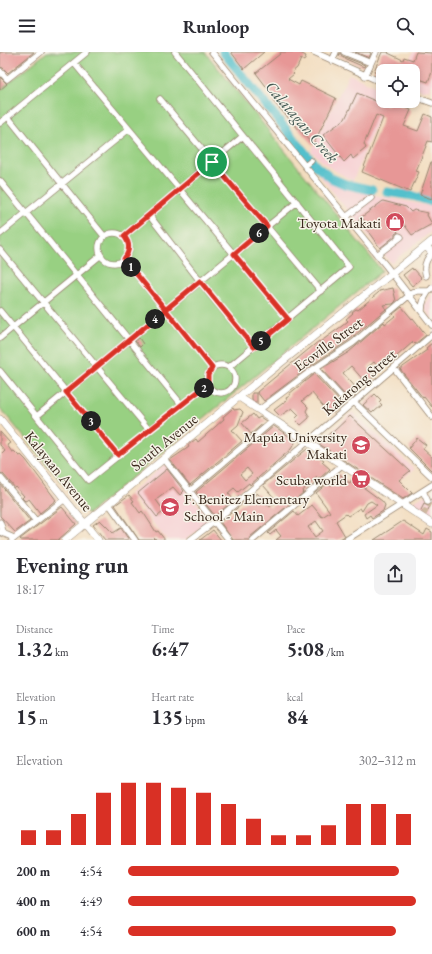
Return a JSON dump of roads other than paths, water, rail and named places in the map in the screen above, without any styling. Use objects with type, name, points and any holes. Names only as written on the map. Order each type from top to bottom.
[{"type":"main road","name":"South Avenue","points":[[65,540],[239,396],[392,273],[429,246],[432,241]]},
{"type":"main road","points":[[429,246],[432,253]]},
{"type":"main road","points":[[239,396],[402,505],[423,516],[432,524]]},
{"type":"main road","name":"Kalayaan Avenue","points":[[0,419],[98,540]]},
{"type":"street","points":[[0,71],[7,79],[41,52]]},
{"type":"street","points":[[0,124],[87,52]]},
{"type":"street","points":[[175,52],[349,267],[229,367]]},
{"type":"street","points":[[212,52],[355,227],[432,325]]},
{"type":"street","points":[[314,52],[376,80]]},
{"type":"street","points":[[332,61],[336,52]]},
{"type":"street","points":[[344,52],[371,64]]},
{"type":"street","points":[[365,76],[376,52]]},
{"type":"street","points":[[74,63],[288,319]]},
{"type":"street","points":[[420,98],[432,102]]},
{"type":"street","points":[[160,99],[321,291]]},
{"type":"street","points":[[8,117],[104,236]]},
{"type":"street","points":[[0,234],[129,129]]},
{"type":"street","points":[[124,236],[243,136]]},
{"type":"street","points":[[305,166],[311,161]]},
{"type":"street","points":[[0,181],[182,405]]},
{"type":"street","points":[[346,217],[371,198]]},
{"type":"street","points":[[36,416],[296,202]]},
{"type":"street","points":[[149,215],[254,347]]},
{"type":"street","points":[[355,227],[361,223]]},
{"type":"street","points":[[116,233],[124,236],[129,247],[127,256],[118,262],[112,263],[105,260],[101,255],[99,245],[104,236],[116,233]]},
{"type":"street","points":[[377,255],[401,237],[399,236]]},
{"type":"street","points":[[0,250],[150,431]]},
{"type":"street","points":[[426,276],[423,268],[428,257],[432,253]]},
{"type":"street","points":[[0,338],[101,255]]},
{"type":"street","points":[[124,259],[212,368]]},
{"type":"street","points":[[410,296],[417,291],[430,290]]},
{"type":"street","points":[[422,312],[422,305],[430,290]]},
{"type":"street","name":"Ecoville Street","points":[[259,410],[315,368],[353,343],[410,296]]},
{"type":"street","points":[[0,311],[118,455]]},
{"type":"street","name":"Kakarong Street","points":[[190,540],[214,522],[432,335]]},
{"type":"street","points":[[221,365],[229,367],[236,378],[232,389],[219,393],[214,391],[208,384],[208,375],[212,368],[221,365]]},
{"type":"street","points":[[315,368],[344,400]]},
{"type":"street","points":[[394,368],[432,417]]},
{"type":"street","points":[[0,371],[88,480],[208,384]]},
{"type":"street","points":[[232,389],[239,396]]},
{"type":"street","points":[[354,402],[432,477]]},
{"type":"street","points":[[190,491],[274,420]]},
{"type":"street","points":[[164,459],[229,540]]},
{"type":"street","points":[[253,540],[342,464]]},
{"type":"street","points":[[0,477],[36,521]]},
{"type":"street","points":[[346,540],[356,538],[432,485]]},
{"type":"street","points":[[423,491],[428,502]]},
{"type":"street","points":[[0,522],[2,533],[13,539],[65,499]]},
{"type":"street","points":[[109,504],[135,540]]},
{"type":"waterway","name":"Calatagan Creek","points":[[223,52],[316,166],[331,178],[345,184],[372,190]]},
{"type":"waterway","name":"Calatagan Creek","points":[[387,192],[413,196],[432,202]]},
{"type":"tunnel","points":[[424,514],[429,504],[428,502]]},
{"type":"place","name":"Toyota Makati","points":[[395,222]]},
{"type":"place","name":"Mapúa University Makati","points":[[361,445]]},
{"type":"place","name":"Scuba world","points":[[361,479]]},
{"type":"place","name":"F. Benitez Elementary School - Main","points":[[170,507]]}]
